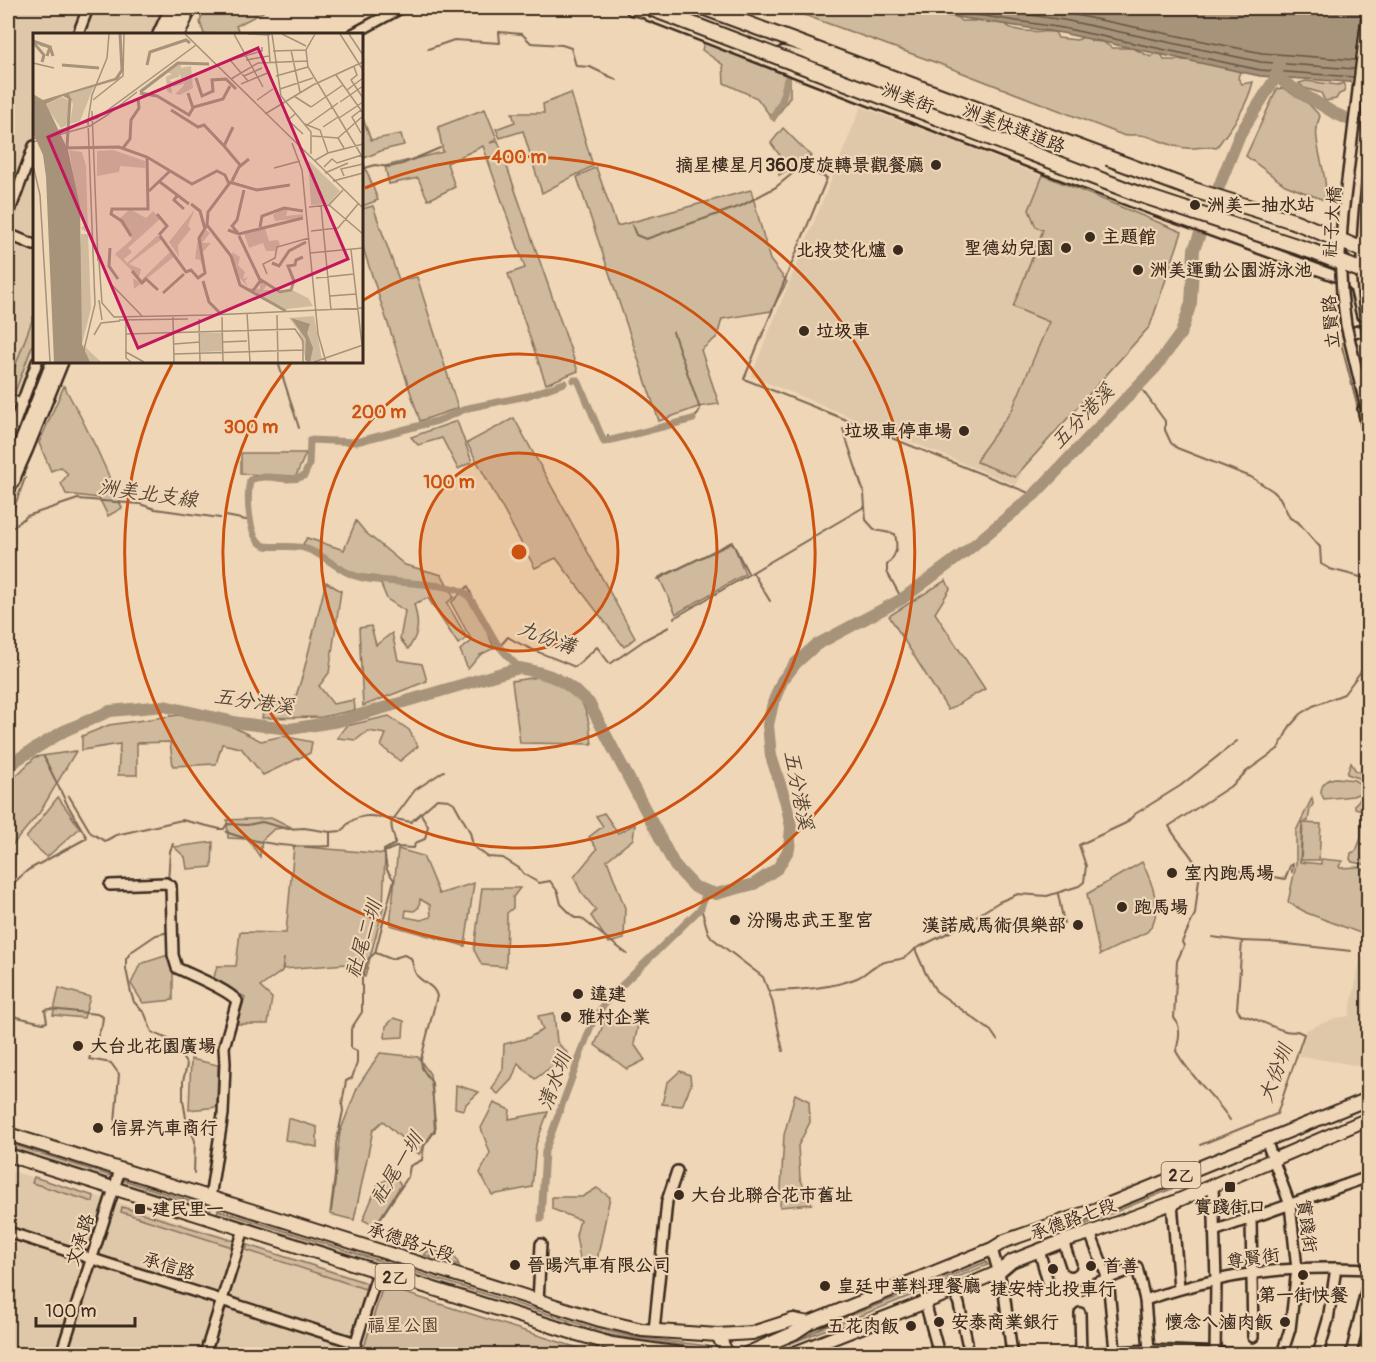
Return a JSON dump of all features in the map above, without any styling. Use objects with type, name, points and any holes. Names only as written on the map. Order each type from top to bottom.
[{"type":"highway","points":[[631,8],[669,15]]},
{"type":"highway","name":"洲美快速道路","points":[[650,8],[1138,194],[1311,251],[1368,273]]},
{"type":"highway","name":"洲美快速道路","points":[[705,8],[1173,182],[1333,236],[1368,252]]},
{"type":"highway","points":[[167,33],[181,10]]},
{"type":"highway","points":[[175,33],[181,10]]},
{"type":"highway","points":[[792,40],[875,82]]},
{"type":"highway","points":[[757,49],[811,61],[875,82],[1156,189],[1305,238],[1324,249],[1336,260],[1349,281]]},
{"type":"highway","points":[[8,460],[47,363]]},
{"type":"highway","points":[[13,479],[16,459],[54,363]]},
{"type":"main road","name":"承德路七段","points":[[809,1323],[992,1249],[1005,1241],[1097,1209],[1368,1099]]},
{"type":"main road","name":"承德路七段","points":[[792,1354],[954,1291],[999,1272],[1012,1261],[1039,1250],[1172,1203],[1368,1119]]},
{"type":"main road","name":"承德路六段","points":[[8,1134],[600,1320],[654,1331],[718,1335],[752,1333],[793,1320],[809,1323]]},
{"type":"main road","name":"2乙","points":[[8,1155],[612,1344],[680,1354]]},
{"type":"main road","points":[[746,1354],[794,1333],[809,1323]]},
{"type":"main road","points":[[718,1335],[727,1354]]},
{"type":"main road","points":[[612,1344],[624,1354]]},
{"type":"street","points":[[78,33],[88,8]]},
{"type":"street","points":[[355,33],[401,8]]},
{"type":"street","name":"洲美街","points":[[631,8],[1194,224],[1368,288]]},
{"type":"street","points":[[1368,8],[1340,255],[1346,325],[1368,416]]},
{"type":"street","points":[[159,33],[181,10]]},
{"type":"street","name":"社子大橋","points":[[1368,49],[1345,255],[1351,325],[1368,396]]},
{"type":"street","points":[[8,216],[33,149]]},
{"type":"street","name":"社子大橋","points":[[1368,177],[1361,268],[1368,335]]},
{"type":"street","points":[[1368,219],[1366,264],[1368,301]]},
{"type":"street","points":[[8,234],[33,245]]},
{"type":"street","name":"立賢路","points":[[1349,281],[1368,335]]},
{"type":"street","name":"立賢路","points":[[1349,281],[1350,358],[1368,432]]},
{"type":"street","points":[[1348,334],[1358,331],[1368,335]]},
{"type":"street","points":[[8,441],[37,363]]},
{"type":"street","points":[[8,494],[63,363]]},
{"type":"street","points":[[8,399],[21,404]]},
{"type":"street","points":[[110,885],[166,883],[171,886],[173,956],[177,968],[222,990],[237,1001],[224,1047],[223,1114],[210,1198]]},
{"type":"street","name":"實踐街","points":[[1266,1140],[1290,1205],[1297,1269],[1290,1329],[1282,1354]]},
{"type":"street","name":"文承路","points":[[61,1354],[120,1170]]},
{"type":"street","points":[[654,1331],[667,1201],[676,1171]]},
{"type":"street","points":[[1215,1232],[1368,1177]]},
{"type":"street","points":[[1213,1186],[1216,1280],[1215,1353]]},
{"type":"street","points":[[1172,1203],[1179,1288]]},
{"type":"street","points":[[1251,1219],[1253,1337]]},
{"type":"street","points":[[205,1354],[244,1229]]},
{"type":"street","name":"承信路","points":[[8,1232],[356,1343]]},
{"type":"street","points":[[1090,1233],[1108,1279],[1115,1351]]},
{"type":"street","points":[[1063,1241],[1071,1265]]},
{"type":"street","points":[[538,1302],[542,1244]]},
{"type":"street","points":[[992,1249],[1004,1292],[1012,1354]]},
{"type":"street","points":[[1039,1250],[1048,1282]]},
{"type":"street","points":[[1079,1290],[1137,1267],[1145,1300],[1149,1350]]},
{"type":"street","points":[[1318,1354],[1328,1320],[1336,1268]]},
{"type":"street","name":"尊賢街","points":[[1145,1300],[1179,1288],[1216,1280],[1297,1269],[1368,1269]]},
{"type":"street","points":[[352,1354],[378,1272]]},
{"type":"street","points":[[1351,1354],[1368,1283]]},
{"type":"street","points":[[954,1291],[967,1342]]},
{"type":"street","points":[[926,1302],[938,1350]]},
{"type":"street","points":[[1080,1313],[1081,1354],[1149,1350],[1245,1354]]},
{"type":"shaded area","points":[[8,8],[197,8],[186,33],[33,33],[33,363],[61,363],[8,499]]},
{"type":"shaded area","name":"北投焚化爐","points":[[861,107],[951,140],[1180,231],[1148,324],[1025,464],[1016,485],[751,376]]},
{"type":"shaded area","points":[[1368,951],[1368,1067],[1299,1056],[1306,1030],[1336,1018],[1349,1016],[1361,957],[1364,957]]},
{"type":"shaded area","points":[[8,1170],[120,1203],[596,1354],[8,1354]]},
{"type":"green space","points":[[204,8],[262,8],[263,12],[236,26],[240,33],[204,33],[200,22]]},
{"type":"green space","points":[[785,8],[909,8],[957,17],[961,21],[975,21],[979,17],[985,22],[1002,22],[1013,29],[1055,32],[1058,38],[1077,40],[1086,36],[1090,37],[1091,41],[1103,42],[1112,48],[1133,48],[1151,57],[1155,53],[1162,55],[1164,60],[1198,60],[1240,71],[1238,78],[1242,84],[1253,82],[1243,109],[1216,148],[1179,147],[1142,135],[1125,136],[940,64]]},
{"type":"green space","points":[[704,42],[790,77],[790,97],[774,121],[757,98],[724,83],[723,65],[702,50]]},
{"type":"green space","points":[[1306,81],[1338,85],[1343,83],[1344,92],[1336,99],[1325,101],[1321,93],[1304,88],[1299,83]]},
{"type":"green space","points":[[1283,88],[1309,104],[1320,116],[1317,136],[1326,187],[1324,200],[1285,185],[1246,156],[1277,89]]},
{"type":"green space","points":[[571,93],[593,166],[542,193],[523,131],[500,138],[496,129],[515,122],[512,113],[544,113],[543,104]]},
{"type":"green space","points":[[485,109],[497,139],[490,143],[498,141],[578,371],[546,384],[508,274],[525,268],[483,146],[447,163],[455,187],[428,200],[418,178],[389,184],[385,166],[443,152],[438,127]]},
{"type":"green space","points":[[363,119],[371,140],[401,134],[404,145],[383,150],[363,159]]},
{"type":"green space","points":[[783,128],[811,156],[779,175],[781,157],[771,143]]},
{"type":"green space","points":[[363,162],[378,200],[363,206]]},
{"type":"green space","points":[[596,167],[617,226],[751,190],[770,260],[787,282],[771,311],[722,319],[717,337],[701,350],[719,404],[698,407],[659,421],[577,177]]},
{"type":"green space","points":[[1043,175],[1182,232],[1150,326],[1015,477],[977,462],[1012,410],[1049,322],[1013,307],[1043,230],[1036,227],[1029,210]]},
{"type":"green space","points":[[373,206],[399,280],[417,277],[458,408],[420,421],[363,248],[363,209]]},
{"type":"green space","points":[[33,318],[33,344],[15,392],[8,389]]},
{"type":"green space","points":[[64,386],[95,446],[122,508],[108,516],[99,498],[66,494],[61,483],[68,474],[61,467],[51,471],[39,443]]},
{"type":"green space","points":[[514,418],[635,638],[624,647],[556,558],[535,568],[467,443]]},
{"type":"green space","points":[[457,421],[472,462],[458,469],[442,438],[418,445],[411,437]]},
{"type":"green space","points":[[241,453],[306,453],[296,476],[241,474]]},
{"type":"green space","points":[[356,521],[365,532],[405,565],[442,575],[454,597],[447,603],[467,638],[458,644],[428,598],[414,604],[417,627],[415,638],[408,649],[400,639],[405,611],[387,599],[378,577],[354,574],[303,544],[307,538],[344,550]]},
{"type":"green space","points":[[733,543],[745,574],[676,614],[659,577]]},
{"type":"green space","points":[[946,580],[950,589],[935,613],[985,689],[948,710],[889,616]]},
{"type":"green space","points":[[326,582],[341,591],[329,673],[319,686],[333,704],[354,700],[355,710],[322,717],[262,718],[265,702],[295,699]]},
{"type":"green space","points":[[468,586],[494,648],[480,655],[468,669],[460,650],[472,641],[451,603]]},
{"type":"green space","points":[[371,626],[376,645],[392,633],[398,660],[422,664],[427,681],[363,706],[359,628]]},
{"type":"green space","points":[[544,676],[567,689],[580,701],[587,717],[592,744],[520,743],[512,681]]},
{"type":"green space","points":[[178,715],[225,723],[261,741],[283,736],[312,742],[310,753],[263,775],[241,748],[222,744],[216,764],[173,766],[170,742],[137,743],[137,775],[118,775],[120,744],[82,750],[82,736],[109,725]]},
{"type":"green space","points":[[389,716],[409,730],[418,746],[400,761],[381,746],[386,734],[368,731],[356,740],[337,738],[346,726]]},
{"type":"green space","points":[[76,751],[40,812],[8,850],[8,784],[35,757]]},
{"type":"green space","points":[[1351,763],[1356,771],[1368,776],[1368,784],[1362,779],[1347,774]]},
{"type":"green space","points":[[1337,778],[1354,780],[1365,787],[1366,791],[1353,796],[1324,799],[1321,789],[1324,784],[1328,780]]},
{"type":"green space","points":[[58,797],[80,828],[47,857],[26,838]]},
{"type":"green space","points":[[1312,798],[1313,804],[1308,821],[1302,822],[1300,862],[1321,864],[1321,859],[1343,861],[1340,868],[1359,867],[1368,872],[1368,936],[1307,913],[1288,902],[1296,865],[1296,831]]},
{"type":"green space","points":[[1361,798],[1368,799],[1368,865],[1352,862],[1350,859],[1351,853],[1356,851],[1361,838],[1362,810],[1355,808],[1355,804]]},
{"type":"green space","points":[[604,813],[618,833],[635,824],[633,839],[607,860],[625,908],[624,939],[609,943],[591,916],[596,910],[581,892],[574,877],[597,849],[589,837],[603,826],[596,816]]},
{"type":"green space","points":[[273,818],[291,827],[274,829],[262,840],[260,857],[248,839],[228,838],[227,820]]},
{"type":"green space","points":[[1303,823],[1321,824],[1319,860],[1301,860]]},
{"type":"green space","points":[[213,842],[212,867],[187,869],[185,857],[174,847]]},
{"type":"green space","points":[[294,846],[385,854],[383,909],[365,977],[347,964],[283,969],[284,958],[282,971],[260,987],[272,998],[268,1024],[237,1024],[245,997],[213,981],[217,966],[236,966],[240,932],[286,933]]},
{"type":"green space","points":[[398,849],[423,856],[439,894],[474,883],[465,946],[390,925]],"holes":[[[420,899],[430,905],[431,917],[421,920],[405,917],[406,910],[414,911],[419,907]]]},
{"type":"green space","name":"跑馬場","points":[[1142,862],[1155,897],[1155,916],[1152,924],[1147,932],[1100,955],[1087,894]]},
{"type":"green space","points":[[482,888],[520,888],[513,897],[513,908],[507,913],[506,967],[482,965],[474,950]]},
{"type":"green space","points":[[168,955],[173,970],[173,1000],[143,1003],[131,984],[140,964]]},
{"type":"green space","points":[[59,988],[90,997],[84,1018],[53,1015]]},
{"type":"green space","points":[[554,1013],[557,1042],[568,1054],[535,1079],[518,1063],[512,1079],[498,1094],[492,1089],[503,1069],[504,1044],[528,1038],[543,1030],[538,1016]]},
{"type":"green space","points":[[608,1013],[639,1021],[634,1044],[645,1060],[627,1069],[595,1045]]},
{"type":"green space","points":[[394,1018],[404,1021],[403,1037],[385,1038],[386,1026]]},
{"type":"green space","points":[[380,1053],[418,1057],[430,1074],[436,1127],[419,1154],[383,1121],[373,1130],[354,1220],[330,1214],[340,1132],[358,1086]]},
{"type":"green space","points":[[191,1059],[218,1065],[217,1107],[189,1110]]},
{"type":"green space","points":[[680,1071],[690,1075],[691,1085],[682,1106],[662,1104],[667,1083]]},
{"type":"green space","points":[[456,1085],[479,1092],[466,1104],[464,1110],[455,1108]]},
{"type":"green space","points":[[795,1094],[809,1101],[810,1122],[798,1146],[800,1178],[812,1204],[780,1207],[784,1135]]},
{"type":"green space","points":[[494,1103],[510,1110],[509,1119],[548,1112],[536,1144],[532,1187],[492,1195],[480,1173],[490,1153],[481,1128]]},
{"type":"green space","points":[[288,1118],[317,1127],[317,1147],[285,1140]]},
{"type":"green space","points":[[8,1143],[211,1208],[210,1211],[8,1147]]},
{"type":"green space","points":[[1200,1175],[1174,1188],[1069,1231],[1092,1218]]},
{"type":"green space","points":[[395,1176],[401,1185],[375,1226],[363,1220],[378,1184]]},
{"type":"green space","points":[[34,1177],[94,1196],[93,1202],[32,1183]]},
{"type":"green space","points":[[597,1188],[610,1197],[597,1260],[580,1259],[576,1235],[580,1220],[552,1209],[552,1197],[582,1197]]},
{"type":"green space","points":[[122,1207],[234,1241],[232,1247],[121,1212]]},
{"type":"green space","points":[[218,1210],[593,1328],[634,1337],[708,1346],[718,1354],[681,1345],[591,1331],[217,1213]]},
{"type":"green space","points":[[248,1245],[367,1283],[365,1289],[246,1250]]},
{"type":"green space","points":[[430,1249],[455,1257],[459,1265],[424,1255]]},
{"type":"green space","points":[[986,1262],[988,1265],[789,1344],[829,1324]]},
{"type":"green space","name":"福星公園","points":[[383,1286],[597,1354],[362,1354]]},
{"type":"water","points":[[906,8],[1368,8],[1362,83],[1260,76],[1062,33]]},
{"type":"pier","points":[[1361,8],[1368,8],[1368,86],[1351,86]]},
{"type":"waterway","points":[[428,49],[454,40],[500,43],[499,32],[522,34],[531,43],[562,45],[571,48],[576,66],[590,67],[617,80]]},
{"type":"waterway","name":"五分港溪","points":[[8,769],[18,759],[64,731],[110,711],[164,706],[239,723],[290,729],[339,721],[519,668],[557,679],[589,703],[675,866],[695,887],[716,894],[754,884],[778,868],[789,849],[791,827],[771,756],[768,725],[773,703],[782,681],[796,663],[816,645],[902,599],[968,550],[1034,495],[1156,367],[1181,333],[1191,303],[1194,249],[1240,134],[1276,77],[1279,63]]},
{"type":"waterway","name":"五分港溪","points":[[1276,77],[1334,113],[1368,128]]},
{"type":"waterway","points":[[773,117],[782,101],[787,79]]},
{"type":"waterway","points":[[363,169],[375,165],[389,167],[402,164],[440,148]]},
{"type":"waterway","points":[[632,225],[636,235],[646,239],[741,206],[776,187],[804,164],[809,171],[827,178],[744,379],[1034,495]]},
{"type":"waterway","points":[[673,332],[700,409],[693,419]]},
{"type":"waterway","points":[[1341,343],[1362,424]]},
{"type":"waterway","points":[[278,363],[299,428]]},
{"type":"waterway","name":"九份溝","points":[[574,380],[578,380],[604,442],[693,419]]},
{"type":"waterway","points":[[519,668],[498,645],[470,598],[458,590],[433,585],[363,578],[348,573],[307,549],[266,546],[260,543],[255,536],[250,517],[250,480],[264,477],[291,479],[304,476],[309,465],[310,440],[356,442],[437,421],[468,408],[527,396],[564,383]]},
{"type":"waterway","points":[[1138,384],[1165,421],[1165,430],[1171,443],[1177,448],[1251,477],[1273,491],[1280,498],[1290,518],[1298,522],[1320,547],[1321,564],[1330,569],[1368,579]]},
{"type":"waterway","points":[[843,429],[864,493],[866,520],[875,530],[895,534],[896,551],[887,565],[887,572],[902,599]]},
{"type":"waterway","points":[[1364,433],[1368,450]]},
{"type":"waterway","name":"九份溝","points":[[607,444],[608,436]]},
{"type":"waterway","points":[[8,524],[25,478]]},
{"type":"waterway","name":"洲美北支線","points":[[8,531],[27,516],[78,499],[140,504],[155,509],[220,518]]},
{"type":"waterway","points":[[674,618],[864,507]]},
{"type":"waterway","name":"洲美北支線","points":[[226,516],[251,521]]},
{"type":"waterway","points":[[658,579],[732,542],[748,573]]},
{"type":"waterway","points":[[753,573],[770,601]]},
{"type":"waterway","name":"九份溝","points":[[499,647],[508,637],[532,650],[575,667],[597,647],[610,664],[646,639],[669,627]]},
{"type":"waterway","points":[[1292,872],[1293,864],[1285,879],[1196,865],[1169,826],[1234,784],[1247,771],[1278,749],[1290,726],[1301,714],[1313,706],[1344,694],[1368,662]]},
{"type":"waterway","points":[[915,949],[952,931],[999,902],[1018,894],[1047,896],[1079,886],[1084,882],[1086,866],[1079,845],[1126,823],[1135,814],[1180,786],[1237,741]]},
{"type":"waterway","points":[[8,888],[28,870],[87,838],[44,757]]},
{"type":"waterway","name":"社尾二圳","points":[[331,1211],[336,1144],[346,1081],[352,1078],[357,1063],[357,1051],[351,1048],[351,1029],[362,1012],[362,978],[368,959],[375,953],[394,880],[387,870],[384,850],[395,844],[392,821],[415,790],[444,771]]},
{"type":"waterway","points":[[69,796],[91,833],[105,841],[116,835],[182,820],[220,829],[224,829],[227,824],[247,825],[262,822],[288,829],[304,828],[330,832],[342,831],[352,821],[364,816],[391,819]]},
{"type":"waterway","points":[[395,819],[411,822],[437,799],[449,800],[454,803],[470,832],[473,846],[488,857],[503,858],[539,883],[550,881],[558,892],[561,904],[575,918],[581,918],[627,954]]},
{"type":"waterway","points":[[384,852],[396,847],[414,848],[415,843],[425,839],[428,826],[421,814]]},
{"type":"waterway","points":[[226,832],[291,846],[330,846],[330,832]]},
{"type":"waterway","points":[[168,882],[170,851],[173,844]]},
{"type":"waterway","points":[[1199,866],[1195,914],[1182,942],[1184,946],[1177,961],[1174,1018],[1179,1034],[1176,1051],[1230,1120]]},
{"type":"waterway","name":"清水圳","points":[[541,1219],[545,1151],[591,1026],[612,995],[701,908],[706,891]]},
{"type":"waterway","points":[[1058,894],[1064,923]]},
{"type":"waterway","points":[[701,908],[712,938],[763,977],[772,1000],[783,1051]]},
{"type":"waterway","points":[[169,932],[156,935],[131,952],[126,959],[126,969],[134,1002],[145,1014],[152,1032],[172,1041],[187,1065],[183,1081],[183,1100],[186,1118],[195,1141],[194,1173]]},
{"type":"waterway","points":[[1212,937],[1242,941]]},
{"type":"waterway","name":"大份圳","points":[[1200,1145],[1277,1114],[1304,1034],[1278,1029],[1241,1015],[1237,1009],[1242,941],[1351,951]]},
{"type":"waterway","points":[[769,991],[814,988],[848,981],[860,977],[874,966],[902,959],[915,949],[936,991],[991,1031],[997,1040]]},
{"type":"waterway","name":"社尾一圳","points":[[374,1228],[408,1177],[410,1166],[422,1160],[424,1146],[435,1131],[432,1083],[422,1068],[421,1059],[437,996],[433,989],[416,974],[411,958],[404,955],[391,959],[376,953]]},
{"type":"waterway","points":[[8,1015],[43,1023],[47,1022],[45,1010],[50,1009],[97,1014],[103,1017],[89,1059],[111,1063],[119,1074],[115,1123]]},
{"type":"place","name":"摘星樓星月360度旋轉景觀餐廳","points":[[936,165]]},
{"type":"place","name":"洲美一抽水站","points":[[1195,205]]},
{"type":"place","name":"主題館","points":[[1090,237]]},
{"type":"place","name":"聖德幼兒園","points":[[1066,248]]},
{"type":"place","name":"北投焚化爐","points":[[898,250]]},
{"type":"place","name":"洲美運動公園游泳池","points":[[1138,270]]},
{"type":"place","name":"垃圾車","points":[[804,331]]},
{"type":"place","name":"垃圾車停車場","points":[[964,431]]},
{"type":"place","name":"室內跑馬場","points":[[1172,873]]},
{"type":"place","name":"跑馬場","points":[[1122,907]]},
{"type":"place","name":"汾陽忠武王聖宮","points":[[735,920]]},
{"type":"place","name":"漢諾威馬術俱樂部","points":[[1078,925]]},
{"type":"place","name":"違建","points":[[578,994]]},
{"type":"place","name":"雅村企業","points":[[566,1017]]},
{"type":"place","name":"大台北花園廣場","points":[[78,1046]]},
{"type":"place","name":"信昇汽車商行","points":[[98,1128]]},
{"type":"place","name":"實踐街口","points":[[1230,1187]]},
{"type":"place","name":"大台北聯合花市舊址","points":[[679,1195]]},
{"type":"place","name":"建民里一","points":[[140,1209]]},
{"type":"place","name":"晉暘汽車有限公司","points":[[515,1265]]},
{"type":"place","name":"首善","points":[[1091,1266]]},
{"type":"place","name":"捷安特北投車行","points":[[1053,1269]]},
{"type":"place","name":"第一街快餐","points":[[1303,1275]]},
{"type":"place","name":"皇廷中華料理餐廳","points":[[825,1286]]},
{"type":"place","name":"安泰商業銀行","points":[[939,1322]]},
{"type":"place","name":"懷念ㄟ滷肉飯","points":[[1285,1322]]},
{"type":"place","name":"五花肉飯","points":[[911,1326]]}]
